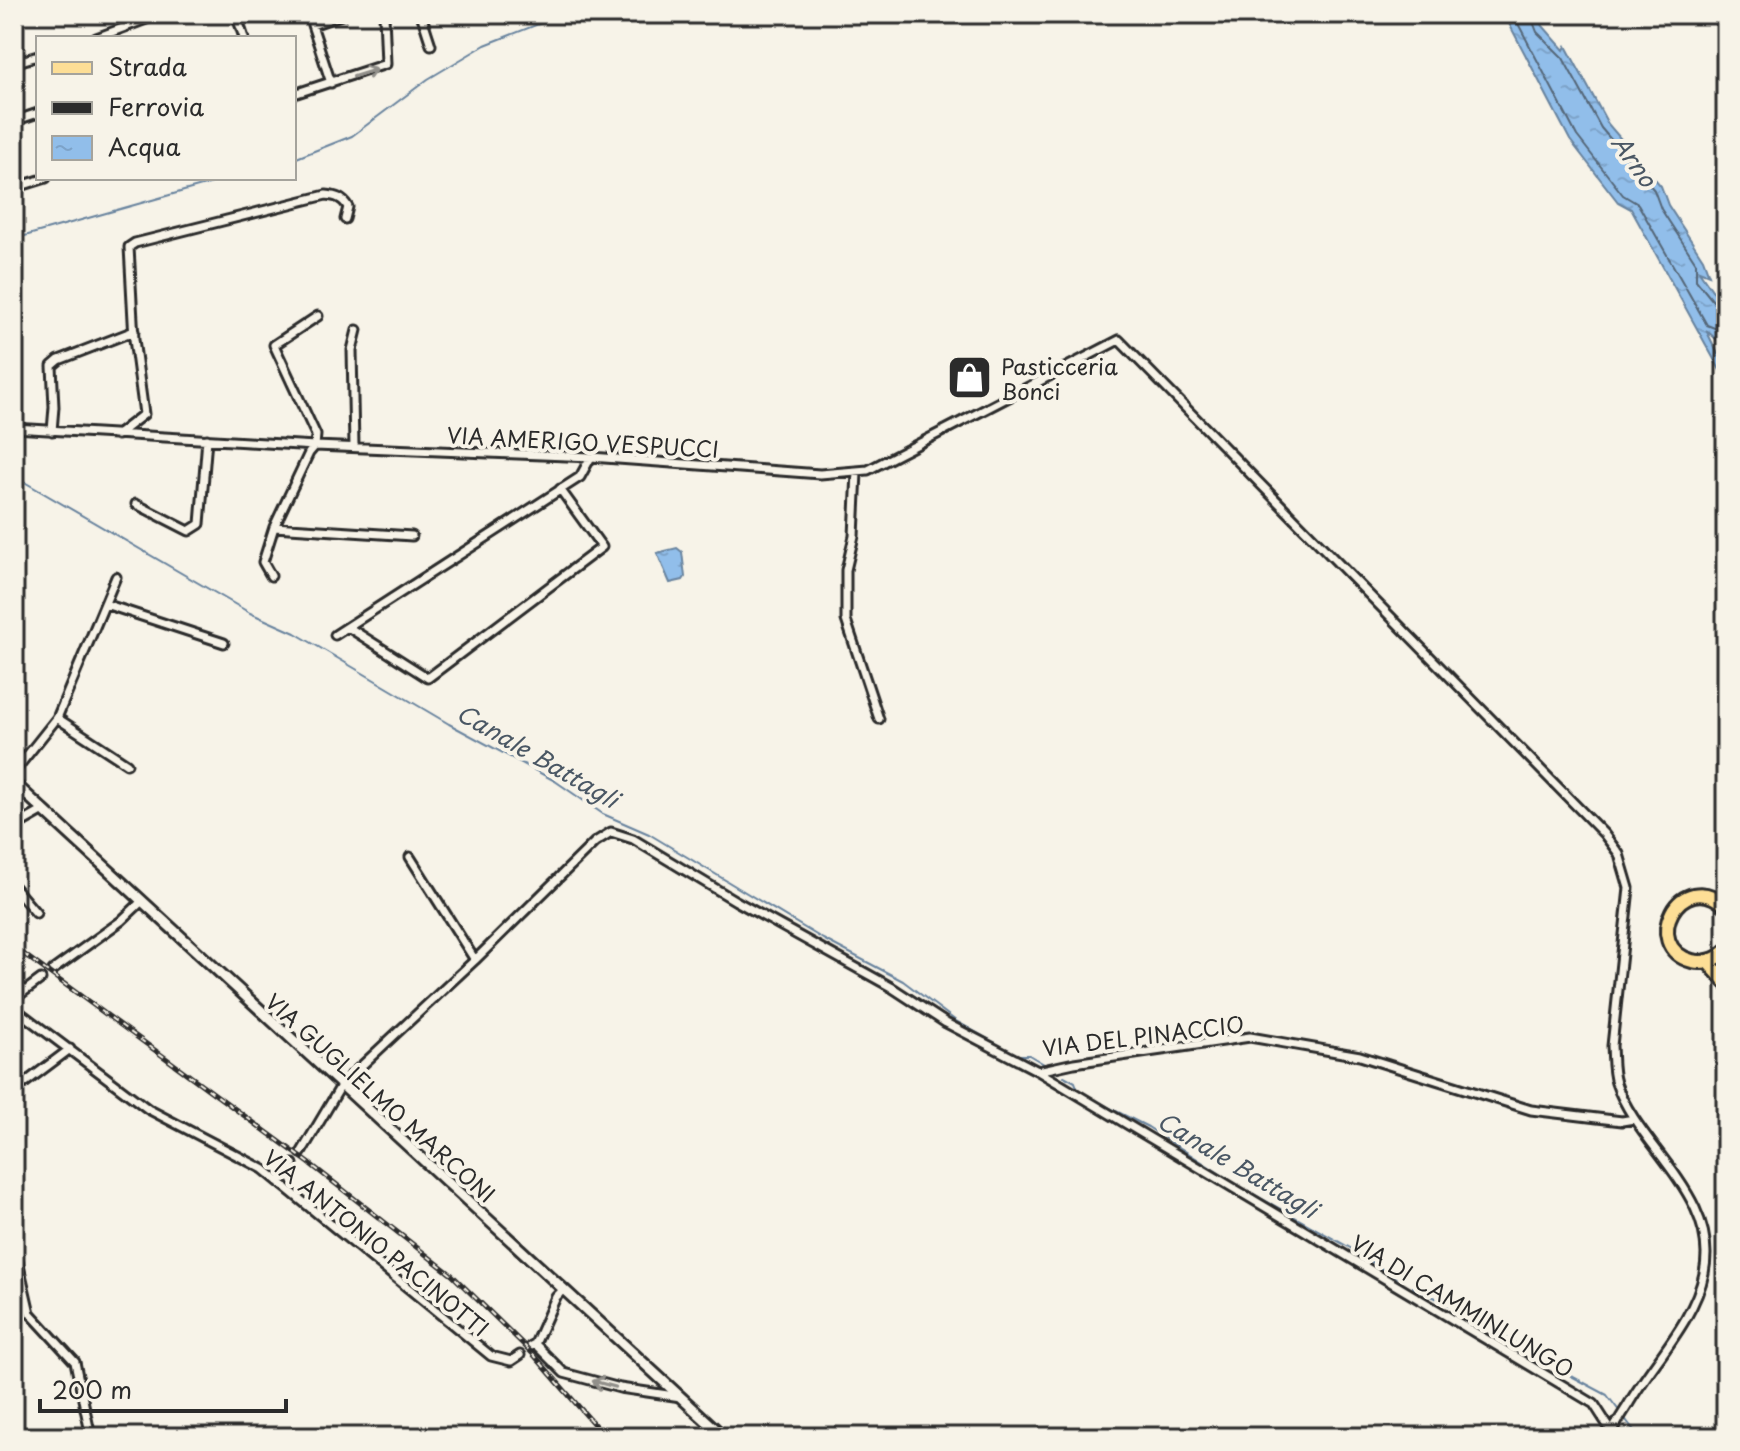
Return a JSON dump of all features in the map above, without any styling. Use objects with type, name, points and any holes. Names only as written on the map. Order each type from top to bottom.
[{"type":"main road","points":[[1725,904],[1714,897],[1691,896],[1672,909],[1667,931],[1676,952],[1685,959],[1708,962],[1724,953],[1726,980]]},
{"type":"main road","points":[[1708,962],[1726,980]]},
{"type":"street","points":[[109,36],[160,14]]},
{"type":"street","points":[[236,14],[243,36]]},
{"type":"street","points":[[331,83],[312,25],[344,14]]},
{"type":"street","points":[[296,93],[386,64],[384,14]]},
{"type":"street","points":[[421,14],[431,45]]},
{"type":"street","points":[[14,63],[36,57]]},
{"type":"street","points":[[14,121],[36,114]]},
{"type":"street","points":[[14,188],[40,180]]},
{"type":"street","points":[[117,435],[144,414],[134,331],[129,247],[326,195],[345,201],[348,207],[345,219]]},
{"type":"street","points":[[271,576],[263,562],[274,527],[315,446],[316,435],[274,345],[318,316]]},
{"type":"street","points":[[354,446],[352,350],[357,330]]},
{"type":"street","points":[[52,431],[52,366],[59,360],[134,331]]},
{"type":"street","name":"VIA AMERIGO VESPUCCI","points":[[14,428],[315,446],[591,457],[820,474],[857,472],[868,470],[1119,340],[1604,834],[1619,854],[1629,888]]},
{"type":"street","points":[[136,504],[189,531],[200,524],[207,439]]},
{"type":"street","points":[[335,635],[580,477],[591,457]]},
{"type":"street","points":[[857,472],[854,536],[846,570],[846,620],[879,719]]},
{"type":"street","points":[[348,627],[428,678],[602,547],[560,489]]},
{"type":"street","points":[[274,527],[412,536]]},
{"type":"street","points":[[14,772],[57,718],[116,577]]},
{"type":"street","points":[[105,604],[224,643]]},
{"type":"street","points":[[57,718],[127,764]]},
{"type":"street","name":"VIA GUGLIELMO MARCONI","points":[[14,783],[724,1437]]},
{"type":"street","points":[[14,827],[44,810]]},
{"type":"street","name":"VIA DEL PINACCIO","points":[[475,960],[595,842],[611,832],[633,839],[736,901],[891,987],[946,1023],[1038,1071],[1250,1037],[1360,1056],[1531,1110],[1622,1121],[1634,1119]]},
{"type":"street","points":[[301,1153],[342,1084],[475,960],[410,857]]},
{"type":"street","points":[[14,887],[36,913]]},
{"type":"street","name":"VIA DI CAMMINLUNGO","points":[[1611,1435],[1647,1372],[1688,1316],[1698,1296],[1707,1255],[1695,1209],[1682,1185],[1634,1119],[1616,1084],[1613,1059],[1629,888]]},
{"type":"street","points":[[53,970],[121,921],[141,902]]},
{"type":"street","points":[[14,999],[41,979]]},
{"type":"street","name":"VIA ANTONIO PACINOTTI","points":[[14,1008],[148,1109],[263,1169],[491,1356],[511,1361],[520,1355]]},
{"type":"street","points":[[14,1091],[70,1049]]},
{"type":"street","name":"VIA DI CAMMINLUNGO","points":[[1038,1071],[1594,1404],[1611,1435]]},
{"type":"street","points":[[279,1182],[293,1164]]},
{"type":"street","points":[[14,1244],[30,1313],[75,1362],[91,1437]]},
{"type":"street","points":[[564,1289],[556,1297],[533,1345],[564,1373],[620,1388],[681,1397]]},
{"type":"water","name":"Arno","points":[[1504,14],[1537,14],[1543,26],[1564,50],[1566,46],[1608,124],[1661,186],[1668,205],[1703,259],[1709,275],[1699,271],[1726,304],[1726,348],[1706,330],[1726,370],[1726,381],[1631,209],[1618,202],[1570,140]]},
{"type":"water","points":[[677,548],[682,552],[685,577],[670,583],[657,553]]},
{"type":"waterway","points":[[296,158],[352,136],[428,79],[485,45],[564,14]]},
{"type":"waterway","points":[[14,239],[223,180]]},
{"type":"waterway","name":"Canale Battagli","points":[[14,476],[250,613],[295,633],[449,724],[555,781],[603,814],[649,834],[823,939],[903,981],[956,1021],[1017,1055],[1029,1055],[1044,1064]]},
{"type":"waterway","name":"Canale Battagli","points":[[1064,1076],[1075,1082],[1079,1093]]},
{"type":"waterway","name":"Canale Battagli","points":[[1096,1101],[1148,1127],[1239,1186],[1354,1250],[1397,1279]]},
{"type":"waterway","name":"Canale Battagli","points":[[1413,1287],[1471,1315],[1545,1362],[1607,1395],[1639,1437]]},
{"type":"railway","points":[[14,947],[309,1163],[452,1275],[534,1355],[605,1437]]},
{"type":"place","name":"Pasticceria Bonci","points":[[970,378]]}]
